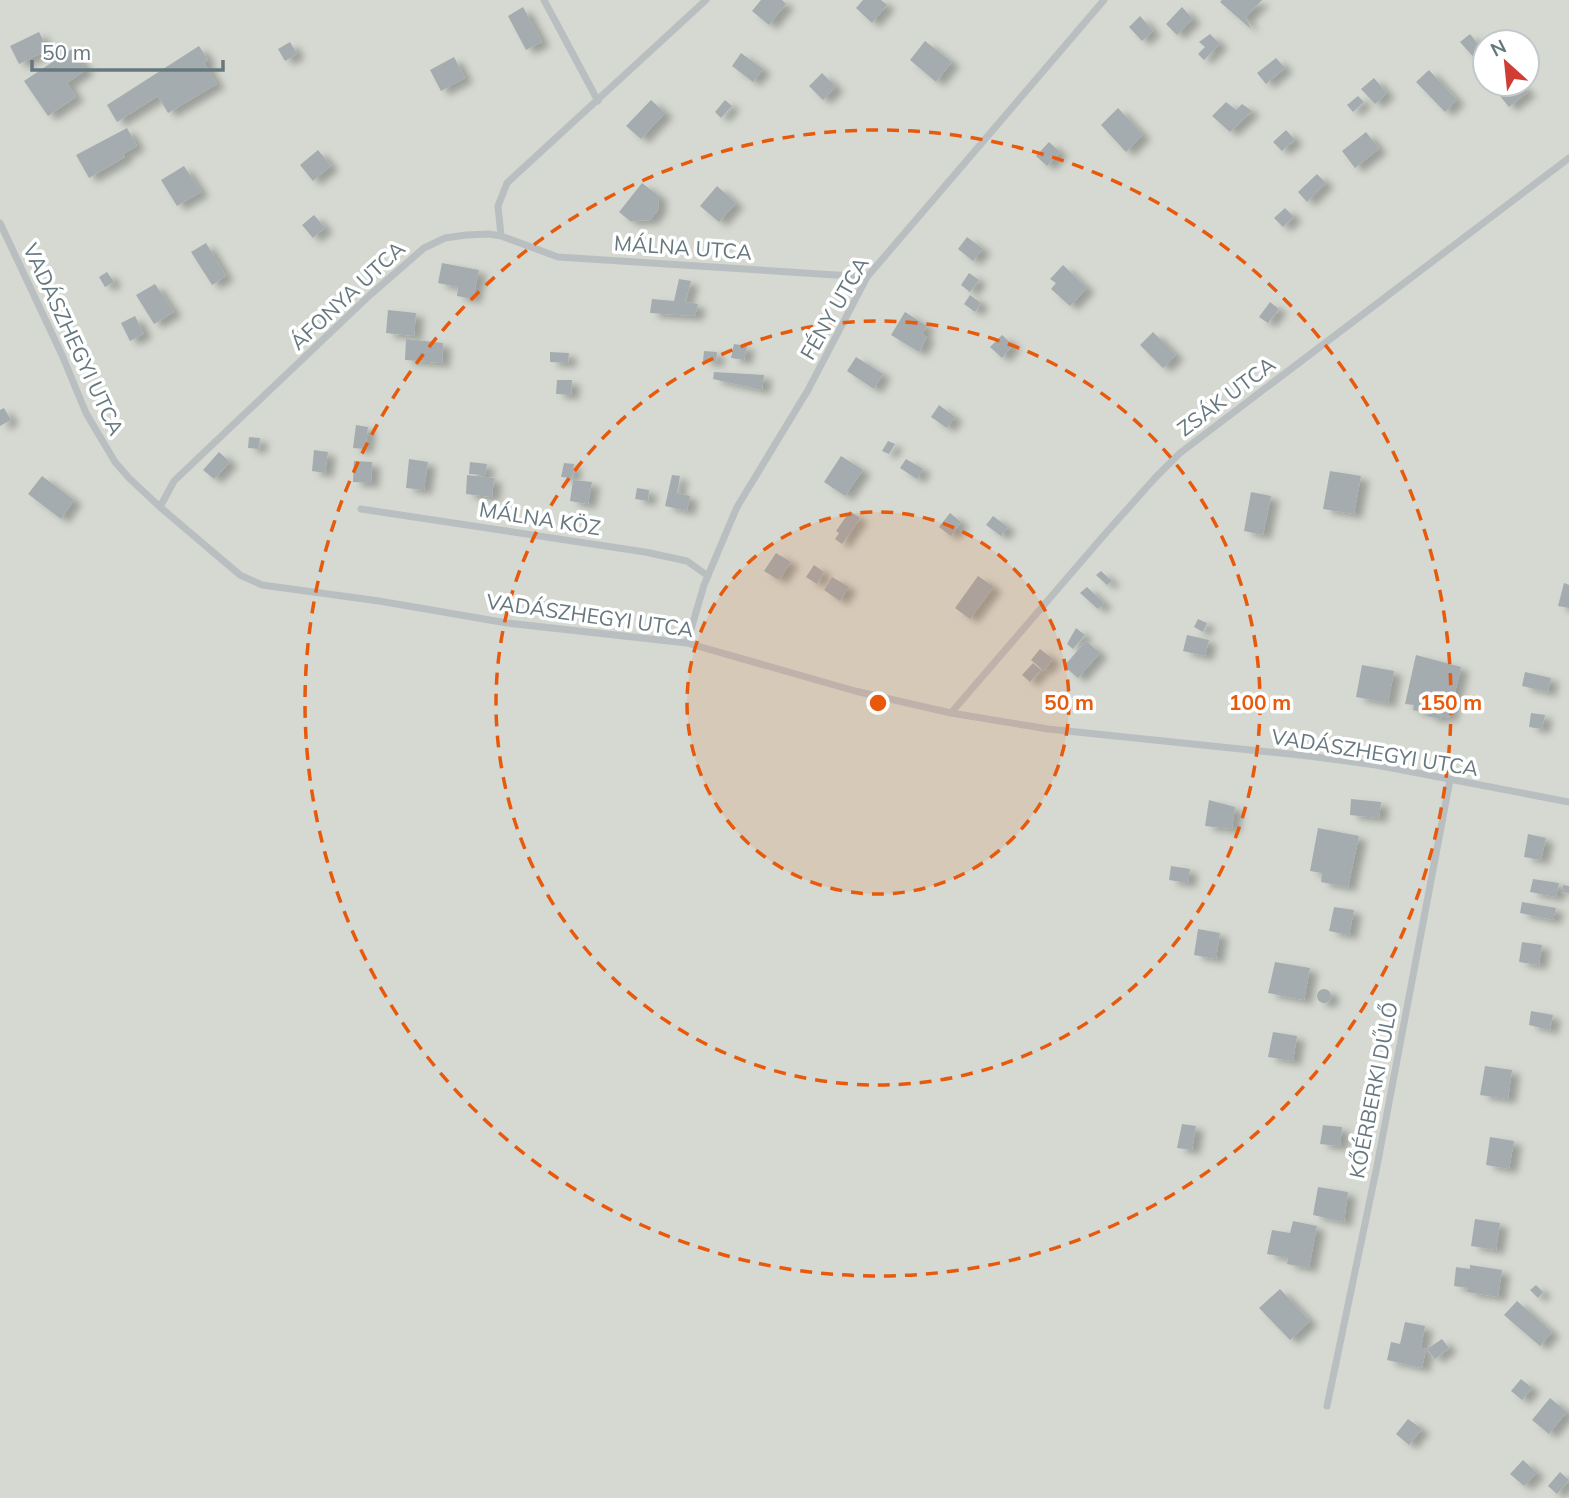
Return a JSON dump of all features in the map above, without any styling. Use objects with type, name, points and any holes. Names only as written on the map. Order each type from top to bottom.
[{"type":"street","points":[[544,0],[598,101]]},
{"type":"street","points":[[501,236],[498,206],[507,183],[706,0]]},
{"type":"street","name":"FÉNY UTCA","points":[[687,643],[708,576],[737,507],[808,390],[867,277],[1104,0]]},
{"type":"street","name":"ZSÁK UTCA","points":[[951,713],[1154,478],[1180,453],[1569,158]]},
{"type":"street","name":"VADÁSZHEGYI UTCA","points":[[0,223],[95,431],[122,470],[160,507],[240,576],[262,585],[379,601],[507,623],[687,643],[855,691],[951,713],[1062,731],[1376,765],[1569,802]]},
{"type":"street","name":"ÁFONYA UTCA","points":[[160,507],[174,481],[370,295],[424,248],[445,238],[466,234],[501,236]]},
{"type":"street","name":"MÁLNA UTCA","points":[[501,236],[558,257],[867,277]]},
{"type":"street","name":"MÁLNA KÖZ","points":[[361,509],[645,552],[687,561],[708,576]]},
{"type":"street","name":"KŐÉRBERKI DŰLŐ","points":[[1327,1406],[1450,780]]},
{"type":"shaded area","points":[[0,0],[1569,0],[1569,1498],[0,1498]]},
{"type":"building","points":[[761,0],[782,0],[786,4],[769,25],[752,11]]},
{"type":"building","points":[[863,0],[881,0],[887,5],[872,23],[856,8]]},
{"type":"building","points":[[1262,0],[1246,17],[1251,29],[1220,2]]},
{"type":"building","points":[[523,7],[542,42],[526,50],[508,16]]},
{"type":"building","points":[[1182,7],[1193,19],[1177,35],[1166,24]]},
{"type":"building","points":[[1140,16],[1153,31],[1142,41],[1129,27]]},
{"type":"building","points":[[39,32],[48,50],[19,64],[10,46]]},
{"type":"building","points":[[1210,34],[1220,44],[1204,60],[1198,54],[1205,47],[1199,42]]},
{"type":"building","points":[[1470,34],[1471,54],[1460,42]]},
{"type":"building","points":[[925,41],[952,62],[936,82],[910,60]]},
{"type":"building","points":[[290,42],[297,54],[285,61],[278,49]]},
{"type":"building","points":[[199,46],[208,60],[204,63],[217,84],[168,113],[158,96],[117,122],[107,105]]},
{"type":"building","points":[[72,49],[86,70],[67,83],[76,97],[48,116],[24,81]]},
{"type":"building","points":[[741,53],[763,69],[753,82],[732,66]]},
{"type":"building","points":[[454,57],[465,78],[441,91],[430,70]]},
{"type":"building","points":[[1276,58],[1285,68],[1266,84],[1257,73]]},
{"type":"building","points":[[1429,70],[1457,100],[1445,112],[1416,82]]},
{"type":"building","points":[[822,73],[836,87],[823,100],[809,86]]},
{"type":"building","points":[[1374,78],[1387,93],[1375,104],[1361,89]]},
{"type":"building","points":[[1358,96],[1364,102],[1353,112],[1347,105]]},
{"type":"building","points":[[1502,98],[1520,98],[1509,107]]},
{"type":"building","points":[[651,100],[665,113],[641,139],[626,126]]},
{"type":"building","points":[[725,100],[732,106],[721,118],[715,112]]},
{"type":"building","points":[[1226,102],[1236,110],[1242,104],[1252,111],[1230,132],[1212,116]]},
{"type":"building","points":[[1118,108],[1143,135],[1126,152],[1101,125]]},
{"type":"building","points":[[127,128],[137,146],[123,154],[125,157],[89,178],[76,155]]},
{"type":"building","points":[[1286,130],[1295,140],[1282,151],[1273,142]]},
{"type":"building","points":[[1366,132],[1379,149],[1355,168],[1342,151]]},
{"type":"building","points":[[1049,142],[1060,152],[1047,166],[1036,156]]},
{"type":"building","points":[[318,150],[331,166],[313,181],[300,165]]},
{"type":"building","points":[[184,166],[201,192],[177,206],[161,180]]},
{"type":"building","points":[[1317,174],[1326,183],[1307,202],[1298,192]]},
{"type":"building","points":[[642,183],[659,196],[658,210],[650,220],[630,221],[619,212]]},
{"type":"building","points":[[717,186],[736,203],[719,222],[700,206]]},
{"type":"building","points":[[1285,208],[1294,217],[1283,227],[1274,218]]},
{"type":"building","points":[[314,215],[325,228],[313,238],[302,225]]},
{"type":"building","points":[[967,237],[983,249],[973,261],[958,249]]},
{"type":"building","points":[[206,243],[226,276],[212,285],[191,252]]},
{"type":"building","points":[[442,263],[479,270],[473,299],[457,296],[458,287],[438,283]]},
{"type":"building","points":[[1063,265],[1087,288],[1070,306],[1051,289],[1056,283],[1050,279]]},
{"type":"building","points":[[107,272],[114,282],[105,287],[99,277]]},
{"type":"building","points":[[969,273],[979,280],[970,292],[961,285]]},
{"type":"building","points":[[679,279],[691,281],[685,302],[698,304],[695,316],[650,313],[652,299],[674,301]]},
{"type":"building","points":[[155,284],[174,312],[154,324],[136,295]]},
{"type":"building","points":[[970,295],[981,303],[975,312],[964,304]]},
{"type":"building","points":[[1270,302],[1279,309],[1268,323],[1259,317]]},
{"type":"building","points":[[388,310],[416,313],[414,336],[386,333]]},
{"type":"building","points":[[905,312],[927,326],[922,334],[927,337],[919,352],[891,335]]},
{"type":"building","points":[[135,316],[144,334],[130,341],[121,323]]},
{"type":"building","points":[[1153,332],[1176,355],[1163,368],[1140,345]]},
{"type":"building","points":[[1002,335],[1013,345],[1002,358],[990,347]]},
{"type":"building","points":[[406,339],[443,343],[442,363],[405,360]]},
{"type":"building","points":[[734,344],[747,346],[744,360],[731,358]]},
{"type":"building","points":[[704,351],[717,352],[716,362],[703,361]]},
{"type":"building","points":[[550,352],[569,353],[568,363],[550,362]]},
{"type":"building","points":[[856,357],[883,374],[874,389],[847,371]]},
{"type":"building","points":[[714,372],[764,375],[762,390],[713,379]]},
{"type":"building","points":[[557,380],[572,380],[571,395],[556,394]]},
{"type":"building","points":[[939,405],[955,417],[947,428],[931,417]]},
{"type":"building","points":[[4,408],[11,420],[0,426],[0,410]]},
{"type":"building","points":[[356,425],[368,427],[365,449],[353,448]]},
{"type":"building","points":[[249,437],[260,438],[259,449],[248,448]]},
{"type":"building","points":[[888,441],[895,444],[889,454],[882,451]]},
{"type":"building","points":[[314,450],[328,452],[325,473],[312,471]]},
{"type":"building","points":[[219,452],[230,462],[214,479],[203,470]]},
{"type":"building","points":[[841,456],[863,470],[845,496],[824,482]]},
{"type":"building","points":[[409,459],[428,462],[424,490],[406,488]]},
{"type":"building","points":[[906,459],[923,469],[917,479],[900,468]]},
{"type":"building","points":[[354,461],[372,462],[371,483],[353,482]]},
{"type":"building","points":[[470,462],[487,464],[485,475],[469,474]]},
{"type":"building","points":[[564,463],[574,464],[572,478],[561,477]]},
{"type":"building","points":[[1330,471],[1361,476],[1354,514],[1323,509]]},
{"type":"building","points":[[467,475],[494,478],[492,497],[466,494]]},
{"type":"building","points":[[672,475],[680,476],[677,493],[690,496],[687,511],[665,506]]},
{"type":"building","points":[[42,476],[74,500],[61,519],[28,494]]},
{"type":"building","points":[[573,480],[592,482],[588,504],[570,501]]},
{"type":"building","points":[[637,488],[649,490],[648,501],[635,499]]},
{"type":"building","points":[[1251,492],[1271,496],[1263,535],[1244,531]]},
{"type":"building","points":[[850,511],[860,518],[842,544],[835,539],[839,533],[836,531]]},
{"type":"building","points":[[950,513],[961,522],[951,536],[939,527]]},
{"type":"building","points":[[993,516],[1008,527],[1001,536],[986,525]]},
{"type":"building","points":[[776,553],[791,562],[779,580],[764,571]]},
{"type":"building","points":[[814,565],[824,572],[817,584],[806,577]]},
{"type":"building","points":[[1101,571],[1112,581],[1107,585],[1096,575]]},
{"type":"building","points":[[978,576],[994,587],[970,619],[955,608]]},
{"type":"building","points":[[832,577],[849,587],[840,601],[824,590]]},
{"type":"building","points":[[1564,583],[1569,585],[1569,608],[1558,606]]},
{"type":"building","points":[[1087,587],[1104,603],[1098,609],[1080,593]]},
{"type":"building","points":[[1198,619],[1207,623],[1203,632],[1194,627]]},
{"type":"building","points":[[1076,628],[1085,635],[1073,649],[1067,644]]},
{"type":"building","points":[[1187,635],[1209,640],[1205,656],[1183,651]]},
{"type":"building","points":[[1086,641],[1100,653],[1078,678],[1064,666]]},
{"type":"building","points":[[1040,649],[1053,659],[1044,671],[1031,660]]},
{"type":"building","points":[[1416,655],[1461,667],[1449,718],[1427,716],[1428,713],[1413,710],[1414,705],[1405,704]]},
{"type":"building","points":[[1033,663],[1041,670],[1030,682],[1022,675]]},
{"type":"building","points":[[1362,665],[1394,671],[1388,703],[1356,697]]},
{"type":"building","points":[[1525,672],[1551,678],[1548,692],[1522,686]]},
{"type":"building","points":[[1531,713],[1545,715],[1542,729],[1529,727]]},
{"type":"building","points":[[1351,799],[1381,802],[1379,818],[1350,815]]},
{"type":"building","points":[[1209,800],[1235,807],[1232,829],[1205,826]]},
{"type":"building","points":[[1318,828],[1359,836],[1348,887],[1321,882],[1322,873],[1310,871]]},
{"type":"building","points":[[1528,834],[1546,838],[1541,860],[1524,857]]},
{"type":"building","points":[[1171,866],[1190,869],[1188,883],[1169,880]]},
{"type":"building","points":[[1533,879],[1559,883],[1556,897],[1530,892]]},
{"type":"building","points":[[1563,885],[1569,886],[1569,893],[1562,892]]},
{"type":"building","points":[[1522,902],[1556,908],[1553,920],[1520,913]]},
{"type":"building","points":[[1334,907],[1354,910],[1349,935],[1329,931]]},
{"type":"building","points":[[1198,929],[1220,933],[1216,959],[1194,955]]},
{"type":"building","points":[[1522,942],[1542,945],[1539,965],[1519,962]]},
{"type":"building","points":[[1275,962],[1310,968],[1304,1000],[1268,993]]},
{"type":"building","points":[[1324,989],[1329,991],[1329,1001],[1324,1003],[1319,1001],[1317,996],[1319,991]]},
{"type":"building","points":[[1531,1011],[1553,1015],[1550,1030],[1529,1025]]},
{"type":"building","points":[[1273,1032],[1297,1036],[1293,1061],[1268,1057]]},
{"type":"building","points":[[1485,1066],[1512,1070],[1508,1099],[1480,1095]]},
{"type":"building","points":[[1182,1124],[1196,1126],[1192,1150],[1177,1148]]},
{"type":"building","points":[[1323,1125],[1342,1127],[1340,1146],[1320,1144]]},
{"type":"building","points":[[1490,1137],[1514,1141],[1509,1169],[1486,1165]]},
{"type":"building","points":[[1318,1187],[1348,1192],[1344,1222],[1313,1215]]},
{"type":"building","points":[[1475,1219],[1500,1223],[1496,1250],[1471,1246]]},
{"type":"building","points":[[1293,1221],[1317,1226],[1309,1268],[1287,1264],[1288,1258],[1267,1254],[1272,1230],[1290,1233]]},
{"type":"building","points":[[1470,1265],[1502,1270],[1498,1297],[1467,1292],[1468,1288],[1454,1286],[1456,1267],[1470,1269]]},
{"type":"building","points":[[1536,1285],[1543,1292],[1538,1298],[1530,1290]]},
{"type":"building","points":[[1280,1289],[1310,1321],[1290,1340],[1259,1308]]},
{"type":"building","points":[[1517,1301],[1552,1332],[1540,1346],[1504,1315]]},
{"type":"building","points":[[1405,1322],[1425,1326],[1421,1348],[1426,1349],[1422,1368],[1387,1360],[1391,1342],[1400,1344]]},
{"type":"building","points":[[1442,1339],[1449,1348],[1435,1359],[1427,1349]]},
{"type":"building","points":[[1521,1379],[1532,1388],[1522,1400],[1511,1391]]},
{"type":"building","points":[[1550,1398],[1567,1412],[1549,1434],[1532,1420]]},
{"type":"building","points":[[1408,1419],[1422,1429],[1409,1445],[1396,1434]]},
{"type":"building","points":[[1523,1460],[1537,1473],[1524,1486],[1510,1474]]},
{"type":"building","points":[[1560,1472],[1569,1480],[1557,1494],[1548,1486]]}]
